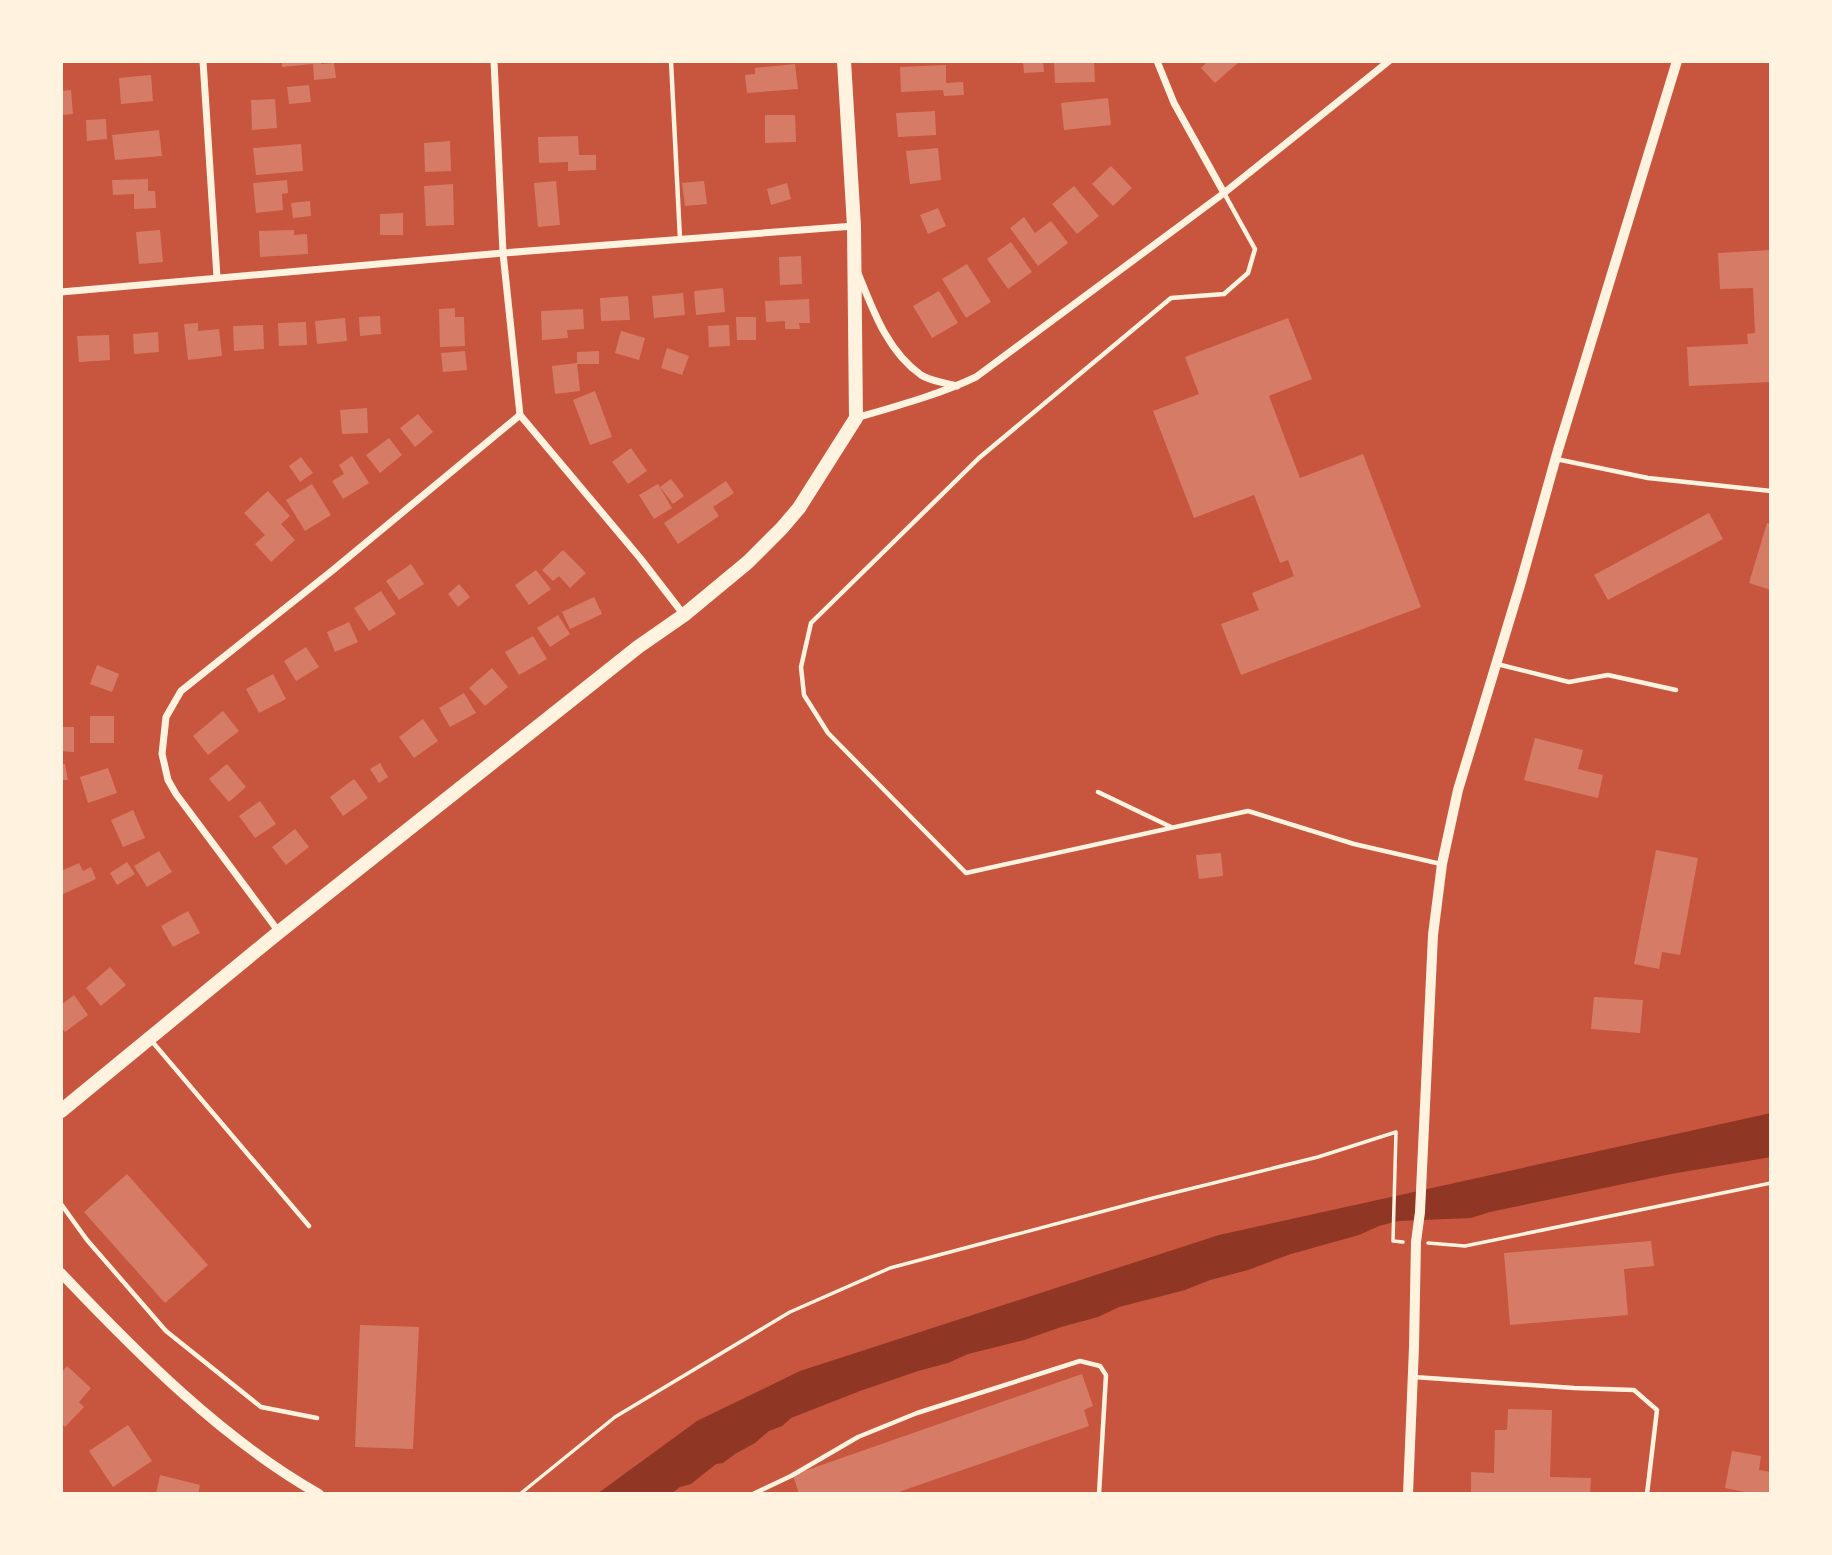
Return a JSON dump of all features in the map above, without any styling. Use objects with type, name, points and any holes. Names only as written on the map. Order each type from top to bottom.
[{"type":"main road","points":[[61,1111],[279,932],[638,647],[684,615],[748,562],[799,508],[856,418],[854,226],[844,61]]},
{"type":"street","points":[[203,61],[217,277]]},
{"type":"street","points":[[494,61],[503,253],[520,415],[684,615]]},
{"type":"street","points":[[1157,61],[1174,103],[1223,193]]},
{"type":"street","points":[[856,418],[907,404],[976,377],[1223,193],[1389,61]]},
{"type":"street","points":[[1408,1494],[1416,1242],[1420,1212],[1433,935],[1442,864],[1458,790],[1676,61]]},
{"type":"street","points":[[61,292],[503,253],[854,226]]},
{"type":"street","points":[[855,264],[877,320],[898,354],[922,376],[958,386]]},
{"type":"street","points":[[279,932],[168,780],[162,754],[166,717],[181,691],[333,570],[520,415]]},
{"type":"street","points":[[61,1273],[121,1336],[210,1416],[286,1476],[319,1494]]},
{"type":"lane","points":[[671,61],[680,239]]},
{"type":"lane","points":[[1223,193],[1255,249],[1248,273],[1224,294],[1171,298],[979,458],[811,623],[801,667],[804,695],[828,733],[966,873],[1248,811],[1354,844],[1442,864]]},
{"type":"lane","points":[[1555,459],[1648,478],[1771,491]]},
{"type":"lane","points":[[1496,663],[1569,682],[1608,675],[1676,690]]},
{"type":"lane","points":[[1098,792],[1172,828]]},
{"type":"lane","points":[[150,1038],[309,1226]]},
{"type":"lane","points":[[61,1204],[87,1240],[166,1331],[261,1407],[317,1418]]},
{"type":"lane","points":[[752,1494],[791,1476],[858,1437],[905,1417],[1080,1361],[1100,1366],[1106,1375],[1098,1494]]},
{"type":"lane","points":[[1413,1377],[1634,1390],[1657,1410],[1647,1494]]},
{"type":"path","points":[[520,1494],[615,1417],[790,1312],[890,1268],[1318,1157],[1396,1132],[1393,1241],[1465,1246],[1771,1183]]},
{"type":"shaded area","points":[[1771,1113],[1771,1157],[1671,1174],[1471,1218],[1398,1221],[1379,1226],[1359,1235],[1291,1254],[1185,1290],[1119,1307],[1098,1317],[1024,1340],[968,1354],[860,1391],[791,1418],[723,1463],[716,1464],[691,1484],[680,1487],[671,1494],[597,1494],[697,1421],[800,1371],[1219,1235]]},
{"type":"building","points":[[282,61],[334,63],[336,78],[314,80],[313,64],[282,67]]},
{"type":"building","points":[[1023,61],[1043,61],[1044,72],[1024,73]]},
{"type":"building","points":[[1054,61],[1094,61],[1095,82],[1055,83]]},
{"type":"building","points":[[1208,61],[1240,61],[1215,83],[1201,68]]},
{"type":"building","points":[[795,64],[798,89],[747,93],[745,75],[755,74],[755,68]]},
{"type":"building","points":[[946,65],[946,83],[963,82],[964,95],[944,96],[943,90],[901,92],[900,67]]},
{"type":"building","points":[[151,75],[153,101],[121,104],[119,78]]},
{"type":"building","points":[[309,85],[311,102],[289,104],[287,87]]},
{"type":"building","points":[[71,90],[73,114],[61,115],[61,91]]},
{"type":"building","points":[[1108,98],[1111,125],[1064,130],[1061,103]]},
{"type":"building","points":[[275,99],[277,128],[252,130],[251,100]]},
{"type":"building","points":[[935,111],[936,135],[898,137],[896,113]]},
{"type":"building","points":[[765,115],[795,115],[796,142],[765,143]]},
{"type":"building","points":[[106,119],[107,139],[87,141],[86,120]]},
{"type":"building","points":[[159,130],[162,156],[115,160],[112,135]]},
{"type":"building","points":[[578,136],[579,155],[596,155],[596,170],[568,171],[568,162],[539,163],[538,137]]},
{"type":"building","points":[[450,141],[451,171],[425,172],[424,143]]},
{"type":"building","points":[[301,144],[303,171],[256,175],[253,148]]},
{"type":"building","points":[[938,148],[941,180],[910,184],[906,151]]},
{"type":"building","points":[[1111,166],[1132,188],[1113,206],[1092,184]]},
{"type":"building","points":[[148,179],[148,191],[155,191],[156,208],[134,209],[134,194],[113,195],[112,180]]},
{"type":"building","points":[[287,180],[288,193],[282,194],[283,210],[256,213],[253,183]]},
{"type":"building","points":[[556,181],[560,225],[538,227],[534,183]]},
{"type":"building","points":[[704,181],[707,204],[685,206],[682,183]]},
{"type":"building","points":[[787,183],[791,199],[771,205],[767,189]]},
{"type":"building","points":[[453,184],[454,225],[426,226],[424,186]]},
{"type":"building","points":[[1074,186],[1099,216],[1077,234],[1052,204]]},
{"type":"building","points":[[310,201],[311,216],[293,218],[291,203]]},
{"type":"building","points":[[938,208],[946,226],[928,234],[920,215]]},
{"type":"building","points":[[403,213],[403,235],[380,235],[380,214]]},
{"type":"building","points":[[1024,217],[1035,233],[1051,221],[1068,243],[1038,266],[1010,228]]},
{"type":"building","points":[[160,230],[163,262],[139,264],[136,232]]},
{"type":"building","points":[[294,230],[294,235],[307,234],[308,254],[260,257],[259,231]]},
{"type":"building","points":[[1011,242],[1032,272],[1008,289],[987,259]]},
{"type":"building","points":[[1771,250],[1771,382],[1689,386],[1687,347],[1748,344],[1747,334],[1755,333],[1753,288],[1720,289],[1718,253]]},
{"type":"building","points":[[801,256],[802,284],[780,285],[779,257]]},
{"type":"building","points":[[967,264],[991,302],[966,318],[942,279]]},
{"type":"building","points":[[723,288],[725,312],[696,315],[694,291]]},
{"type":"building","points":[[939,291],[958,323],[932,338],[913,306]]},
{"type":"building","points":[[683,293],[685,315],[654,318],[652,296]]},
{"type":"building","points":[[628,296],[630,320],[601,321],[600,298]]},
{"type":"building","points":[[809,299],[810,323],[799,323],[800,329],[785,329],[785,321],[766,322],[765,301]]},
{"type":"building","points":[[455,308],[455,317],[464,317],[465,346],[440,347],[439,309]]},
{"type":"building","points":[[583,309],[584,329],[567,330],[568,338],[542,340],[541,311]]},
{"type":"building","points":[[380,316],[381,334],[360,336],[359,317]]},
{"type":"building","points":[[736,317],[756,317],[756,340],[737,340]]},
{"type":"building","points":[[345,318],[347,341],[317,344],[315,321]]},
{"type":"building","points":[[1288,318],[1312,379],[1269,396],[1300,478],[1363,454],[1421,607],[1241,675],[1221,624],[1259,610],[1252,593],[1294,576],[1288,560],[1280,563],[1254,495],[1194,518],[1153,411],[1199,394],[1185,357]]},
{"type":"building","points":[[306,322],[307,345],[279,346],[278,323]]},
{"type":"building","points":[[198,323],[198,331],[219,329],[222,356],[188,360],[184,324]]},
{"type":"building","points":[[263,325],[264,349],[234,351],[233,326]]},
{"type":"building","points":[[729,325],[730,346],[709,347],[708,326]]},
{"type":"building","points":[[621,331],[645,338],[639,360],[615,353]]},
{"type":"building","points":[[158,332],[159,352],[134,354],[133,334]]},
{"type":"building","points":[[109,335],[110,360],[79,362],[77,336]]},
{"type":"building","points":[[667,348],[689,356],[682,375],[661,368]]},
{"type":"building","points":[[465,351],[467,370],[443,372],[441,353]]},
{"type":"building","points":[[599,351],[599,364],[577,364],[577,352]]},
{"type":"building","points":[[577,363],[580,391],[555,394],[552,366]]},
{"type":"building","points":[[595,391],[612,437],[590,445],[573,400]]},
{"type":"building","points":[[367,408],[368,433],[342,434],[340,410]]},
{"type":"building","points":[[418,414],[433,432],[415,447],[400,428]]},
{"type":"building","points":[[389,438],[402,455],[380,473],[366,455]]},
{"type":"building","points":[[631,448],[647,471],[628,484],[612,462]]},
{"type":"building","points":[[352,456],[369,483],[343,499],[332,481],[344,474],[339,465]]},
{"type":"building","points":[[301,457],[313,473],[300,482],[289,466]]},
{"type":"building","points":[[671,479],[684,496],[673,504],[660,487]]},
{"type":"building","points":[[726,481],[734,493],[713,507],[719,516],[678,544],[664,523]]},
{"type":"building","points":[[312,484],[331,515],[305,531],[286,500]]},
{"type":"building","points":[[658,484],[672,508],[654,519],[639,495]]},
{"type":"building","points":[[268,491],[290,516],[281,524],[295,540],[271,562],[255,544],[265,535],[244,513]]},
{"type":"building","points":[[1709,513],[1723,539],[1608,600],[1594,575]]},
{"type":"building","points":[[1767,523],[1771,524],[1771,590],[1749,583]]},
{"type":"building","points":[[563,550],[586,573],[570,588],[559,576],[553,581],[542,570]]},
{"type":"building","points":[[411,564],[424,584],[399,600],[386,581]]},
{"type":"building","points":[[536,570],[551,589],[529,605],[515,585]]},
{"type":"building","points":[[459,584],[470,597],[458,607],[448,594]]},
{"type":"building","points":[[381,591],[396,614],[369,631],[354,608]]},
{"type":"building","points":[[594,597],[602,614],[570,629],[562,612]]},
{"type":"building","points":[[558,615],[570,634],[550,647],[537,628]]},
{"type":"building","points":[[349,622],[358,642],[335,652],[327,632]]},
{"type":"building","points":[[533,636],[547,659],[519,675],[505,652]]},
{"type":"building","points":[[306,647],[319,667],[296,681],[284,661]]},
{"type":"building","points":[[97,665],[119,674],[112,692],[90,684]]},
{"type":"building","points":[[492,668],[508,687],[485,706],[469,688]]},
{"type":"building","points":[[273,674],[286,699],[259,713],[246,689]]},
{"type":"building","points":[[464,693],[476,713],[450,727],[439,708]]},
{"type":"building","points":[[223,711],[239,731],[208,755],[193,736]]},
{"type":"building","points":[[90,716],[114,716],[114,743],[90,743]]},
{"type":"building","points":[[423,719],[438,741],[414,758],[399,737]]},
{"type":"building","points":[[61,727],[74,727],[74,752],[61,751]]},
{"type":"building","points":[[1535,738],[1583,750],[1578,769],[1603,775],[1598,798],[1524,780]]},
{"type":"building","points":[[380,763],[388,777],[379,783],[370,769]]},
{"type":"building","points":[[61,764],[65,764],[68,780],[61,780]]},
{"type":"building","points":[[227,764],[246,787],[229,802],[209,779]]},
{"type":"building","points":[[108,768],[117,793],[88,803],[80,777]]},
{"type":"building","points":[[354,779],[368,798],[343,816],[330,797]]},
{"type":"building","points":[[260,801],[276,824],[255,838],[239,816]]},
{"type":"building","points":[[133,810],[145,838],[123,847],[111,820]]},
{"type":"building","points":[[295,829],[309,847],[286,865],[272,847]]},
{"type":"building","points":[[1656,850],[1698,858],[1680,955],[1662,952],[1659,969],[1634,964]]},
{"type":"building","points":[[159,851],[172,872],[147,887],[134,866]]},
{"type":"building","points":[[1221,853],[1223,876],[1199,879],[1196,855]]},
{"type":"building","points":[[127,862],[135,874],[117,885],[110,873]]},
{"type":"building","points":[[79,863],[83,871],[91,867],[96,879],[61,895],[61,871]]},
{"type":"building","points":[[188,911],[200,933],[173,947],[161,926]]},
{"type":"building","points":[[110,967],[126,985],[101,1006],[86,988]]},
{"type":"building","points":[[74,995],[88,1015],[65,1032],[61,1027],[61,1005]]},
{"type":"building","points":[[1594,997],[1643,1000],[1640,1033],[1591,1029]]},
{"type":"building","points":[[127,1174],[208,1265],[165,1303],[84,1212]]},
{"type":"building","points":[[1651,1241],[1654,1266],[1624,1269],[1628,1315],[1510,1325],[1504,1253]]},
{"type":"building","points":[[360,1325],[419,1327],[413,1449],[355,1447]]},
{"type":"building","points":[[67,1366],[91,1388],[79,1402],[84,1407],[65,1427],[61,1423],[61,1373]]},
{"type":"building","points":[[1082,1374],[1093,1406],[1084,1410],[1089,1426],[893,1494],[799,1494],[793,1475]]},
{"type":"building","points":[[1508,1409],[1552,1410],[1550,1477],[1591,1478],[1590,1494],[1471,1494],[1471,1472],[1494,1473],[1495,1430],[1507,1430]]},
{"type":"building","points":[[128,1425],[152,1461],[113,1487],[89,1451]]},
{"type":"building","points":[[1732,1451],[1761,1456],[1759,1470],[1771,1472],[1771,1494],[1725,1488]]},
{"type":"building","points":[[160,1475],[200,1485],[198,1494],[156,1494]]}]
